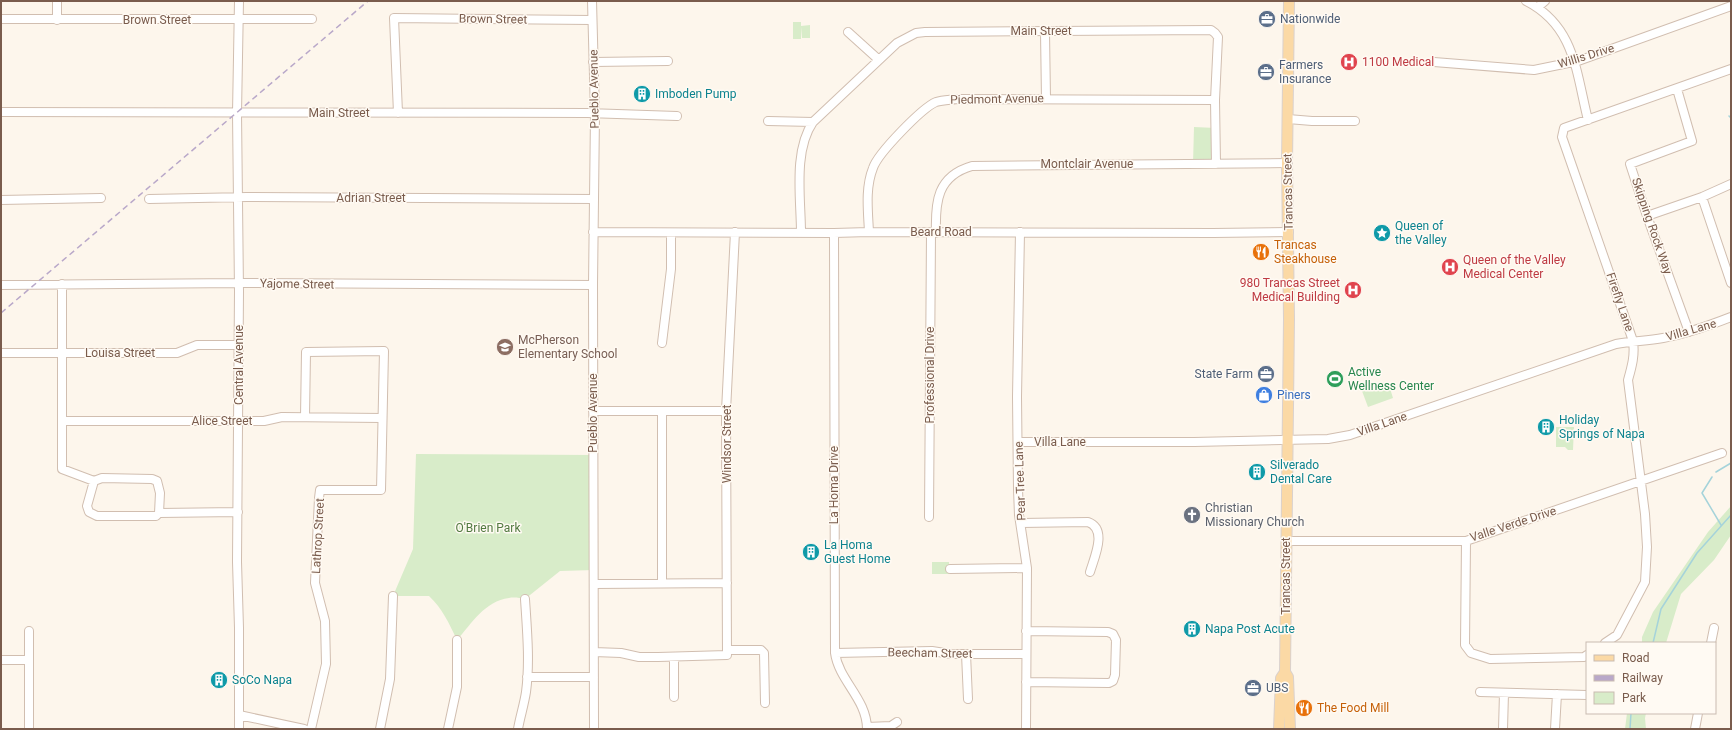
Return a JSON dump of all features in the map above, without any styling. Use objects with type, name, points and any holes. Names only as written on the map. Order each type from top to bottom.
[{"type":"main road","name":"Trancas Street","points":[[1289,1],[1288,440],[1285,672],[1288,677],[1290,729]]},
{"type":"main road","name":"Trancas Street","points":[[1279,729],[1281,678],[1285,672]]},
{"type":"street","points":[[57,1],[57,20]]},
{"type":"street","name":"Central Avenue","points":[[238,1],[239,729]]},
{"type":"street","name":"Pueblo Avenue","points":[[592,1],[595,114],[593,232],[594,729]]},
{"type":"street","points":[[1526,1],[1538,8],[1557,25],[1574,62],[1581,84],[1588,120],[1731,69]]},
{"type":"street","points":[[1538,8],[1545,1]]},
{"type":"street","name":"Willis Drive","points":[[1434,62],[1534,70],[1574,62],[1731,6]]},
{"type":"street","name":"Brown Street","points":[[398,113],[394,18],[592,20]]},
{"type":"street","name":"Brown Street","points":[[1,20],[312,19]]},
{"type":"street","name":"Main Street","points":[[813,122],[897,42],[916,33],[1211,30],[1216,33],[1218,37],[1215,100],[1216,164]]},
{"type":"street","points":[[848,32],[879,60]]},
{"type":"street","points":[[1045,32],[1046,99]]},
{"type":"street","points":[[593,62],[668,61]]},
{"type":"street","name":"Skipping Rock Way","points":[[1677,89],[1692,141],[1630,164],[1689,332]]},
{"type":"street","name":"Piedmont Avenue","points":[[869,232],[868,194],[873,168],[884,149],[930,106],[942,101],[957,99],[1215,100]]},
{"type":"street","name":"Main Street","points":[[1,112],[595,114],[677,116]]},
{"type":"street","points":[[1288,119],[1312,121],[1355,121]]},
{"type":"street","name":"Firefly Lane","points":[[1588,120],[1564,128],[1562,137],[1633,340],[1633,361],[1628,380],[1645,514],[1647,547],[1645,582],[1617,635],[1606,642]]},
{"type":"street","points":[[768,121],[813,122]]},
{"type":"street","points":[[801,233],[802,148],[807,130],[813,122]]},
{"type":"street","name":"Montclair Avenue","points":[[933,233],[937,199],[942,188],[954,175],[972,166],[1288,163]]},
{"type":"street","points":[[1647,216],[1702,197],[1731,184]]},
{"type":"street","name":"Adrian Street","points":[[148,200],[238,197],[594,199]]},
{"type":"street","points":[[1702,197],[1731,282]]},
{"type":"street","points":[[1,200],[101,198]]},
{"type":"street","name":"Beard Road","points":[[593,232],[1289,232]]},
{"type":"street","name":"Windsor Street","points":[[727,653],[726,411],[735,232]]},
{"type":"street","name":"Pear Tree Lane","points":[[1020,232],[1018,442],[1019,514],[1027,568],[1026,729]]},
{"type":"street","points":[[662,343],[671,269],[671,233]]},
{"type":"street","name":"La Homa Drive","points":[[834,233],[835,652],[836,663],[863,708],[867,721],[867,728]]},
{"type":"street","name":"Professional Drive","points":[[929,517],[933,233]]},
{"type":"street","name":"Yajome Street","points":[[1,284],[593,284]]},
{"type":"street","points":[[62,284],[62,468],[94,481],[104,478],[152,479],[157,481],[160,493],[159,513]]},
{"type":"street","name":"Villa Lane","points":[[1018,442],[1328,439],[1350,435],[1616,344],[1633,340],[1661,339],[1689,332],[1731,317]]},
{"type":"street","name":"Louisa Street","points":[[1,353],[177,353],[197,346],[238,345]]},
{"type":"street","name":"Lathrop Street","points":[[305,417],[306,352],[384,351],[381,490],[320,490],[315,584],[325,621],[326,664],[311,729]]},
{"type":"street","points":[[594,411],[726,411]]},
{"type":"street","points":[[662,412],[662,583]]},
{"type":"street","name":"Alice Street","points":[[62,421],[239,421],[305,417],[382,418]]},
{"type":"street","name":"Valle Verde Drive","points":[[1286,541],[1466,540],[1722,453]]},
{"type":"street","points":[[94,481],[87,506],[89,512],[97,516],[156,516],[159,513],[238,512]]},
{"type":"street","points":[[1021,523],[1088,522],[1094,525],[1098,531],[1098,541],[1090,572]]},
{"type":"street","points":[[1466,540],[1465,644],[1471,653],[1490,659],[1584,657],[1586,656]]},
{"type":"street","points":[[950,569],[1027,568]]},
{"type":"street","points":[[594,584],[727,583]]},
{"type":"street","points":[[380,729],[390,679],[393,596]]},
{"type":"street","points":[[518,729],[526,693],[527,677],[528,643],[525,599]]},
{"type":"street","points":[[1711,642],[1714,628]]},
{"type":"street","points":[[29,729],[30,631]]},
{"type":"street","points":[[1026,631],[1108,632],[1113,634],[1116,640],[1115,675],[1113,681],[1109,683],[1026,682]]},
{"type":"street","points":[[448,729],[457,687],[456,640]]},
{"type":"street","points":[[594,652],[674,657],[761,650],[764,653],[765,703]]},
{"type":"street","name":"Beecham Street","points":[[835,652],[932,651],[951,654],[1026,654]]},
{"type":"street","points":[[966,654],[968,699]]},
{"type":"street","points":[[674,657],[674,696]]},
{"type":"street","points":[[1,660],[29,660]]},
{"type":"street","points":[[527,677],[594,677]]},
{"type":"street","points":[[1480,692],[1586,695]]},
{"type":"street","points":[[1503,729],[1504,693]]},
{"type":"street","points":[[1556,729],[1557,694]]},
{"type":"street","points":[[1695,729],[1698,714]]},
{"type":"street","points":[[239,715],[304,729]]},
{"type":"street","points":[[867,728],[891,726],[898,722]]},
{"type":"green space","points":[[793,22],[801,22],[801,26],[810,25],[810,38],[802,38],[801,27],[801,39],[793,39]]},
{"type":"green space","points":[[1194,127],[1216,128],[1216,164],[1193,164]]},
{"type":"green space","points":[[1388,382],[1393,398],[1368,407],[1362,391]]},
{"type":"green space","points":[[1556,427],[1574,427],[1573,450],[1568,450],[1565,447],[1556,447]]},
{"type":"green space","name":"O'Brien Park","points":[[416,454],[594,455],[594,570],[560,571],[525,599],[511,598],[493,603],[474,620],[457,640],[441,611],[429,596],[393,596],[413,549]]},
{"type":"green space","points":[[1731,506],[1731,535],[1714,560],[1681,594],[1666,642],[1642,642],[1642,637],[1653,612],[1708,532]]},
{"type":"green space","points":[[932,562],[949,562],[949,574],[932,574]]},
{"type":"green space","points":[[1627,714],[1646,714],[1646,729],[1625,729]]},
{"type":"waterway","points":[[1716,472],[1731,463]]},
{"type":"waterway","points":[[1712,477],[1702,493],[1721,525]]},
{"type":"waterway","points":[[1653,642],[1661,609],[1697,553],[1731,515]]},
{"type":"waterway","points":[[1630,729],[1631,714]]},
{"type":"railway","points":[[1,313],[368,1]]},
{"type":"place","name":"Nationwide","points":[[1267,19]]},
{"type":"place","name":"1100 Medical","points":[[1349,62]]},
{"type":"place","name":"Farmers Insurance","points":[[1266,72]]},
{"type":"place","name":"Imboden Pump","points":[[642,94]]},
{"type":"place","name":"Queen of the Valley","points":[[1382,233]]},
{"type":"place","name":"Trancas Steakhouse","points":[[1261,252]]},
{"type":"place","name":"Queen of the Valley Medical Center","points":[[1450,267]]},
{"type":"place","name":"980 Trancas Street Medical Building","points":[[1353,290]]},
{"type":"place","name":"McPherson Elementary School","points":[[505,347]]},
{"type":"place","name":"State Farm","points":[[1266,374]]},
{"type":"place","name":"Active Wellness Center","points":[[1335,379]]},
{"type":"place","name":"Piners","points":[[1264,395]]},
{"type":"place","name":"Holiday Springs of Napa","points":[[1546,427]]},
{"type":"place","name":"Silverado Dental Care","points":[[1257,472]]},
{"type":"place","name":"Christian Missionary Church","points":[[1192,515]]},
{"type":"place","name":"La Homa Guest Home","points":[[811,552]]},
{"type":"place","name":"Napa Post Acute","points":[[1192,629]]},
{"type":"place","name":"SoCo Napa","points":[[219,680]]},
{"type":"place","name":"UBS","points":[[1253,688]]},
{"type":"place","name":"The Food Mill","points":[[1304,708]]}]
